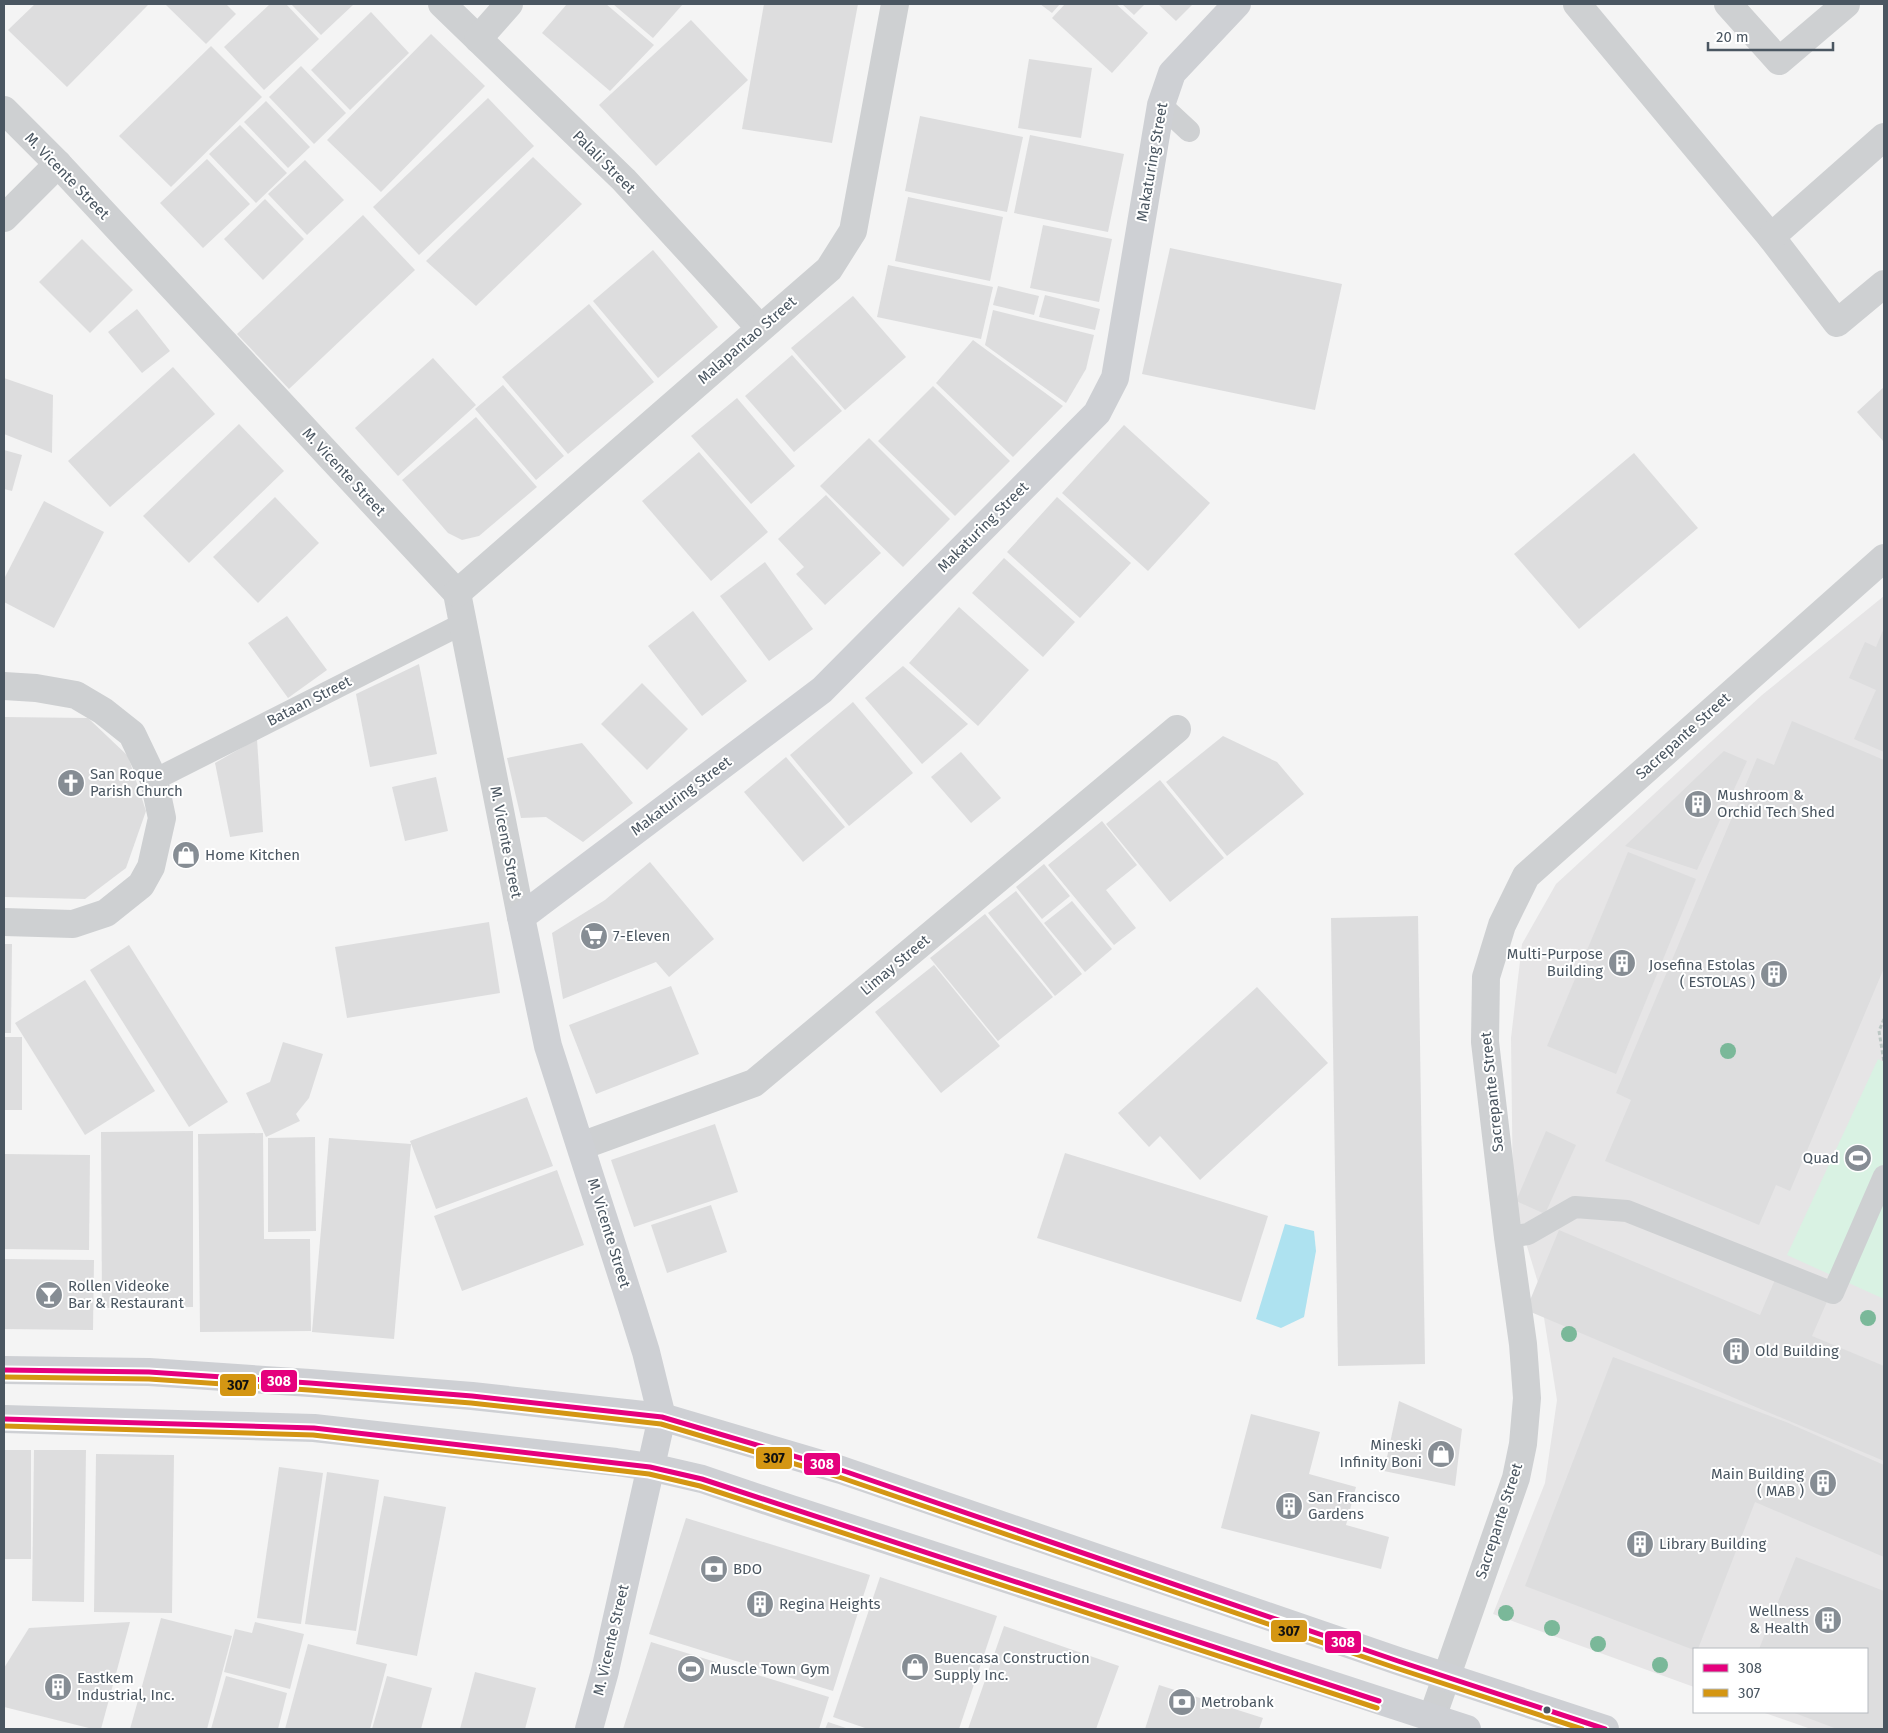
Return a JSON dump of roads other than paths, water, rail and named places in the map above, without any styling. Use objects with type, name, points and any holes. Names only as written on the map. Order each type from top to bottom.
[{"type":"main road","name":"Makaturing Street","points":[[521,917],[822,690],[1097,413],[1115,378],[1161,105],[1172,73],[1237,4]]},
{"type":"main road","name":"M. Vicente Street","points":[[521,917],[548,1046],[582,1146],[646,1352],[662,1417],[605,1671],[589,1729]]},
{"type":"main road","points":[[4,1370],[149,1372],[300,1382],[472,1396],[662,1417],[841,1470],[1605,1729]]},
{"type":"main road","points":[[4,1419],[314,1428],[650,1466],[729,1487],[797,1511],[1467,1729]]},
{"type":"street","name":"Palali Street","points":[[442,4],[624,180],[760,328]]},
{"type":"street","points":[[478,39],[509,4]]},
{"type":"street","name":"Malapantao Street","points":[[457,593],[829,268],[853,231],[895,4]]},
{"type":"street","points":[[1577,4],[1771,237],[1837,323],[1884,284]]},
{"type":"street","points":[[1728,4],[1780,61],[1846,4]]},
{"type":"street","name":"M. Vicente Street","points":[[4,110],[58,164],[457,593],[521,917]]},
{"type":"street","points":[[1771,237],[1884,137]]},
{"type":"street","points":[[4,218],[58,164]]},
{"type":"street","name":"Sacrepante Street","points":[[1432,1718],[1445,1676],[1516,1478],[1524,1444],[1527,1398],[1523,1344],[1508,1237],[1485,1042],[1486,977],[1502,924],[1526,876],[1884,558]]},
{"type":"street","points":[[4,686],[36,688],[76,695],[132,734],[154,780],[162,818],[151,867],[141,885],[106,913],[73,924],[4,922]]},
{"type":"street","name":"Limay Street","points":[[582,1146],[754,1083],[1177,729]]},
{"type":"lane","points":[[1161,105],[1189,131]]},
{"type":"lane","name":"Bataan Street","points":[[154,780],[464,623]]},
{"type":"lane","points":[[1508,1237],[1528,1234],[1575,1208],[1627,1211],[1833,1293],[1884,1176]]},
{"type":"water","points":[[1285,1224],[1314,1231],[1316,1251],[1304,1317],[1281,1328],[1256,1319]]},
{"type":"place","name":"San Roque Parish Church","points":[[71,783]]},
{"type":"place","name":"Mushroom & Orchid Tech Shed","points":[[1698,804]]},
{"type":"place","name":"Home Kitchen","points":[[186,855]]},
{"type":"place","name":"7-Eleven","points":[[594,936]]},
{"type":"place","name":"Multi-Purpose Building","points":[[1622,963]]},
{"type":"place","name":"Josefina Estolas ( ESTOLAS )","points":[[1774,974]]},
{"type":"place","name":"Quad","points":[[1858,1158]]},
{"type":"place","name":"Rollen Videoke Bar & Restaurant","points":[[49,1295]]},
{"type":"place","name":"Old Building","points":[[1736,1351]]},
{"type":"place","name":"Mineski Infinity Boni","points":[[1441,1454]]},
{"type":"place","name":"Main Building ( MAB )","points":[[1823,1483]]},
{"type":"place","name":"San Francisco Gardens","points":[[1289,1506]]},
{"type":"place","name":"Library Building","points":[[1640,1544]]},
{"type":"place","name":"BDO","points":[[714,1569]]},
{"type":"place","name":"Regina Heights","points":[[760,1604]]},
{"type":"place","name":"Wellness & Health","points":[[1828,1620]]},
{"type":"place","name":"Buencasa Construction Supply Inc.","points":[[915,1667]]},
{"type":"place","name":"Muscle Town Gym","points":[[691,1669]]},
{"type":"place","name":"Eastkem Industrial, Inc.","points":[[58,1687]]},
{"type":"place","name":"Metrobank","points":[[1182,1702]]}]
